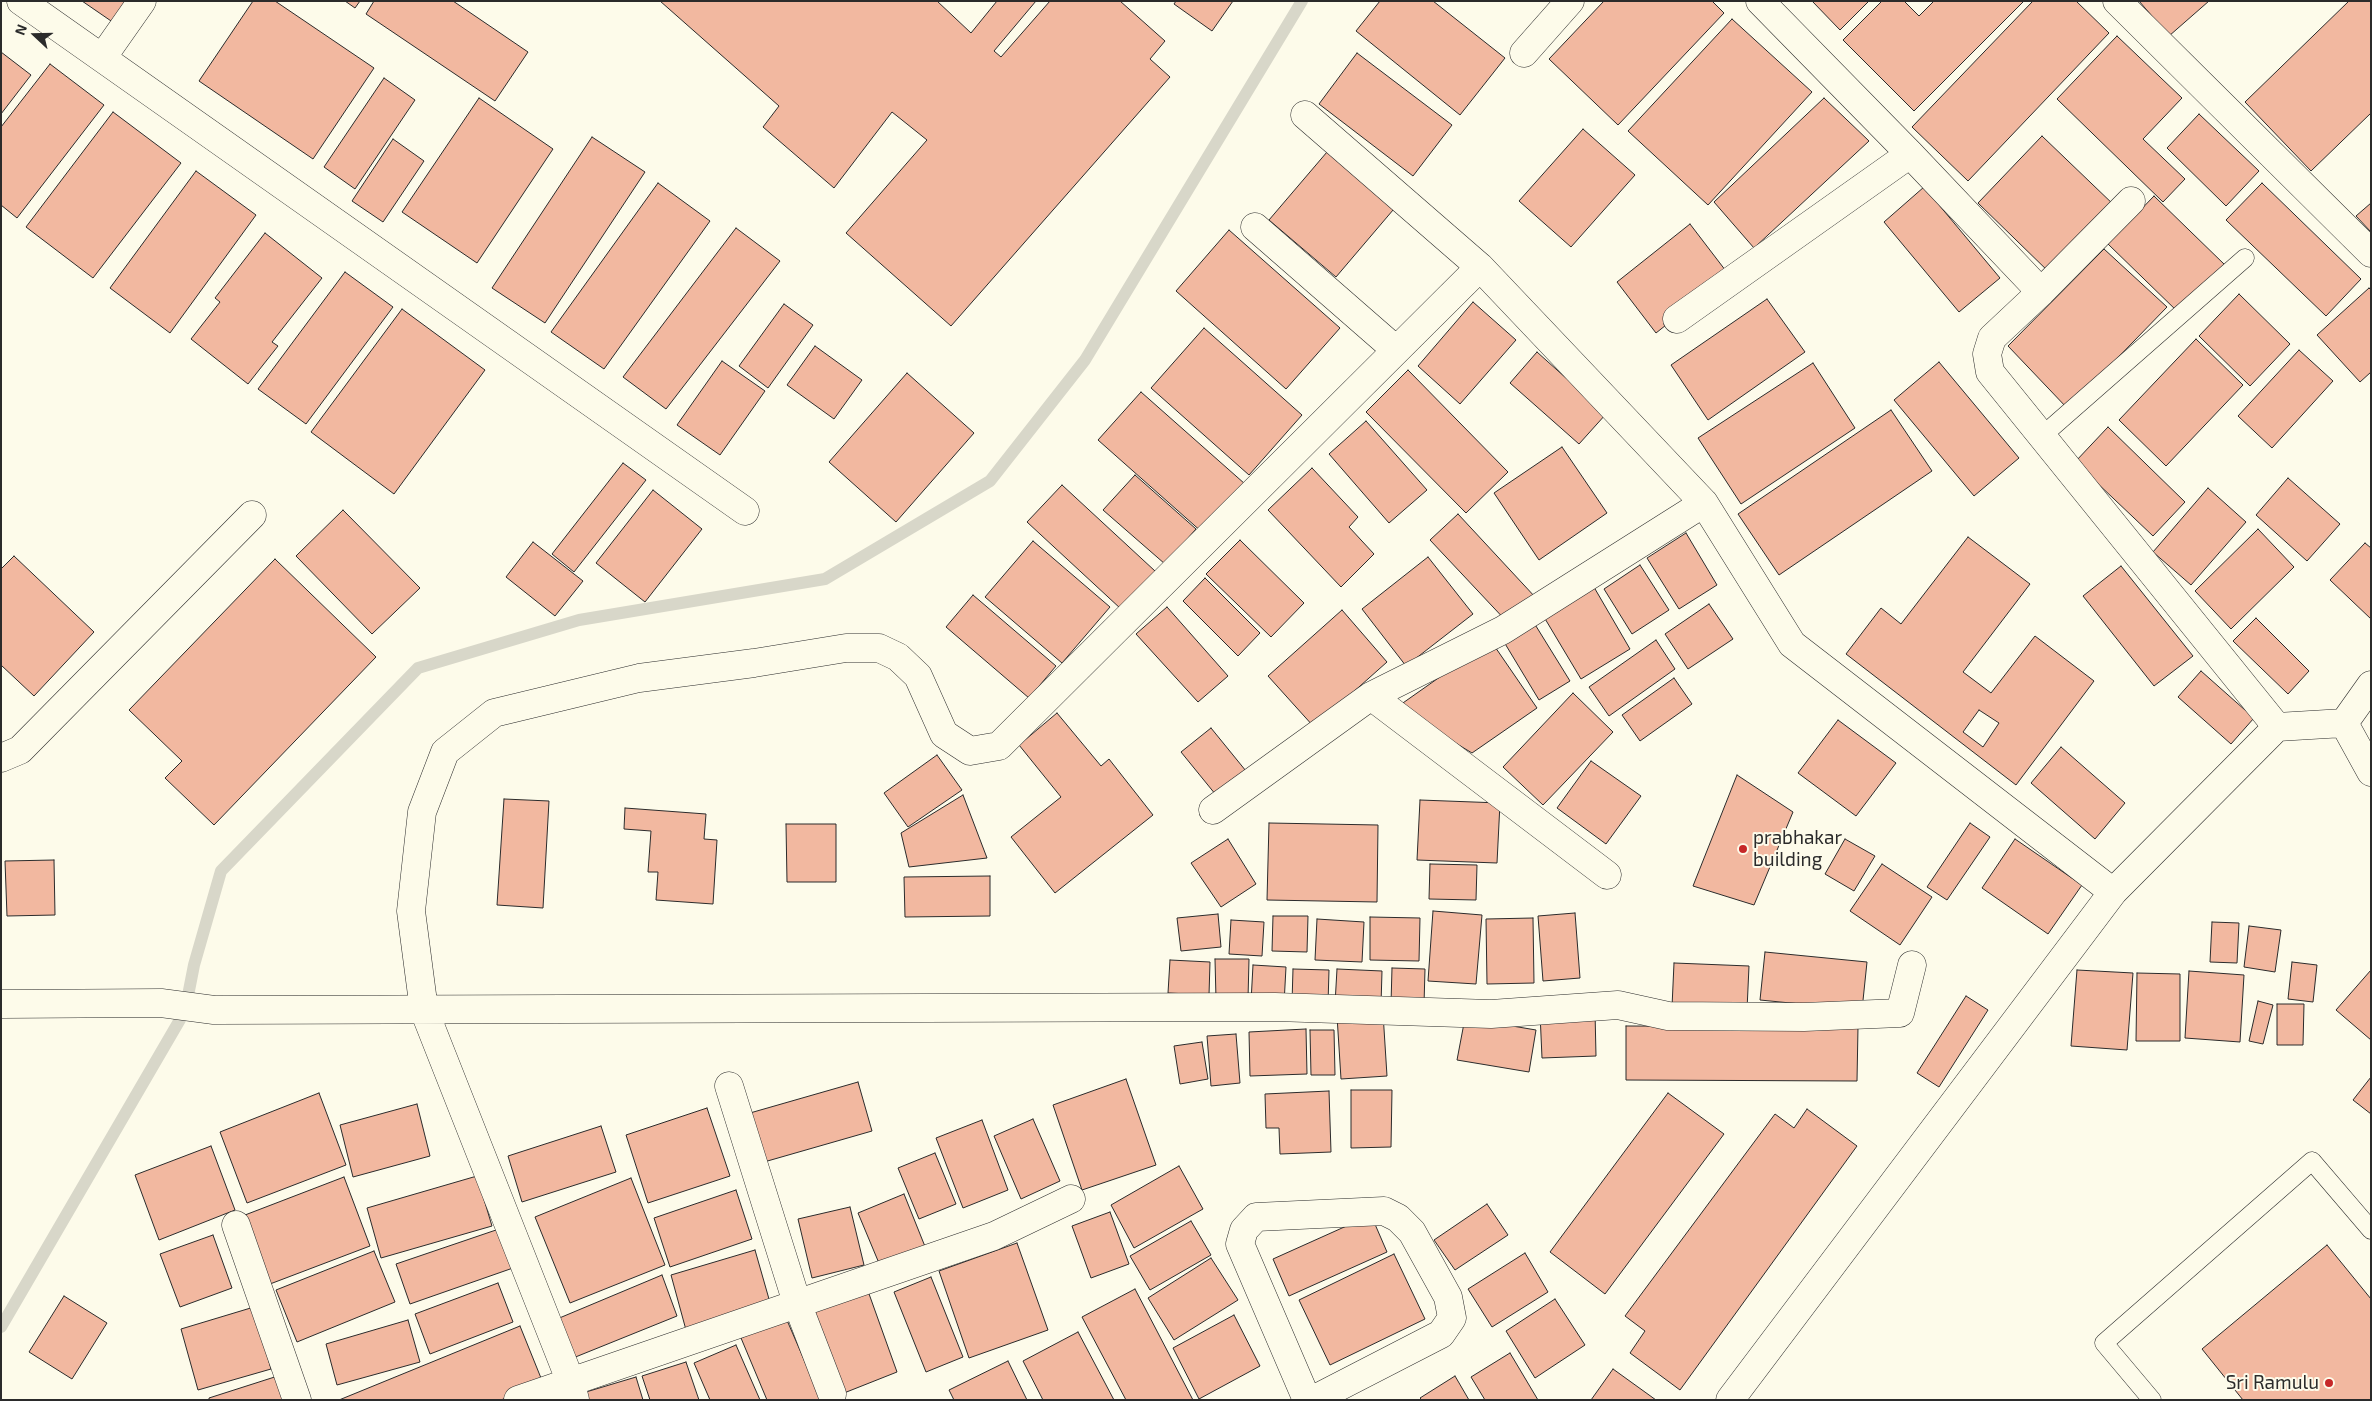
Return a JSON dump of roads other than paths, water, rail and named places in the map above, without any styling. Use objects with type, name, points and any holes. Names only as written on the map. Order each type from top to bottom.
[{"type":"street","points":[[21,1],[745,511]]},
{"type":"street","points":[[102,58],[142,1]]},
{"type":"street","points":[[1524,53],[1570,1]]},
{"type":"street","points":[[1760,1],[1910,154],[2041,292]]},
{"type":"street","points":[[2117,1],[2371,253]]},
{"type":"street","points":[[1305,115],[1480,267],[1704,503],[1792,644],[2112,892]]},
{"type":"street","points":[[1677,320],[1910,154]]},
{"type":"street","points":[[2131,202],[1992,338],[1986,354],[1990,372],[2277,727]]},
{"type":"street","points":[[1255,227],[1396,350]]},
{"type":"street","points":[[572,1390],[424,1010],[411,911],[422,812],[445,752],[494,713],[639,678],[754,663],[846,648],[879,648],[898,657],[918,676],[944,734],[970,751],[999,746],[1480,267]]},
{"type":"street","points":[[1213,810],[1371,696],[1503,630],[1704,503]]},
{"type":"street","points":[[1,758],[20,750],[252,515]]},
{"type":"street","points":[[2344,723],[2371,685]]},
{"type":"street","points":[[1371,696],[1608,875]]},
{"type":"street","points":[[1730,1400],[2112,892],[2277,727],[2344,723]]},
{"type":"street","points":[[2344,723],[2371,772]]},
{"type":"street","points":[[1,1004],[161,1003],[214,1010],[1275,1007],[1491,1014],[1618,1005],[1668,1016],[1804,1017],[1900,1013],[1912,965]]},
{"type":"street","points":[[729,1086],[797,1302],[832,1394]]},
{"type":"street","points":[[518,1400],[572,1390],[797,1302],[994,1236],[1071,1199]]},
{"type":"street","points":[[1307,1400],[1240,1244],[1244,1230],[1256,1217],[1384,1211],[1398,1218],[1412,1232],[1448,1297],[1452,1318],[1441,1334],[1313,1400]]},
{"type":"street","points":[[236,1225],[297,1400]]},
{"type":"lane","points":[[2042,436],[2245,258]]},
{"type":"lane","points":[[2152,1400],[2104,1343],[2312,1161],[2371,1230]]},
{"type":"waterway","points":[[1,1327],[185,1011],[194,965],[221,871],[418,668],[579,620],[825,579],[990,481],[1085,360],[1302,1]]},
{"type":"place","name":"prabhakar building","points":[[1743,849]]},
{"type":"place","name":"Sri Ramulu","points":[[2329,1383]]}]
